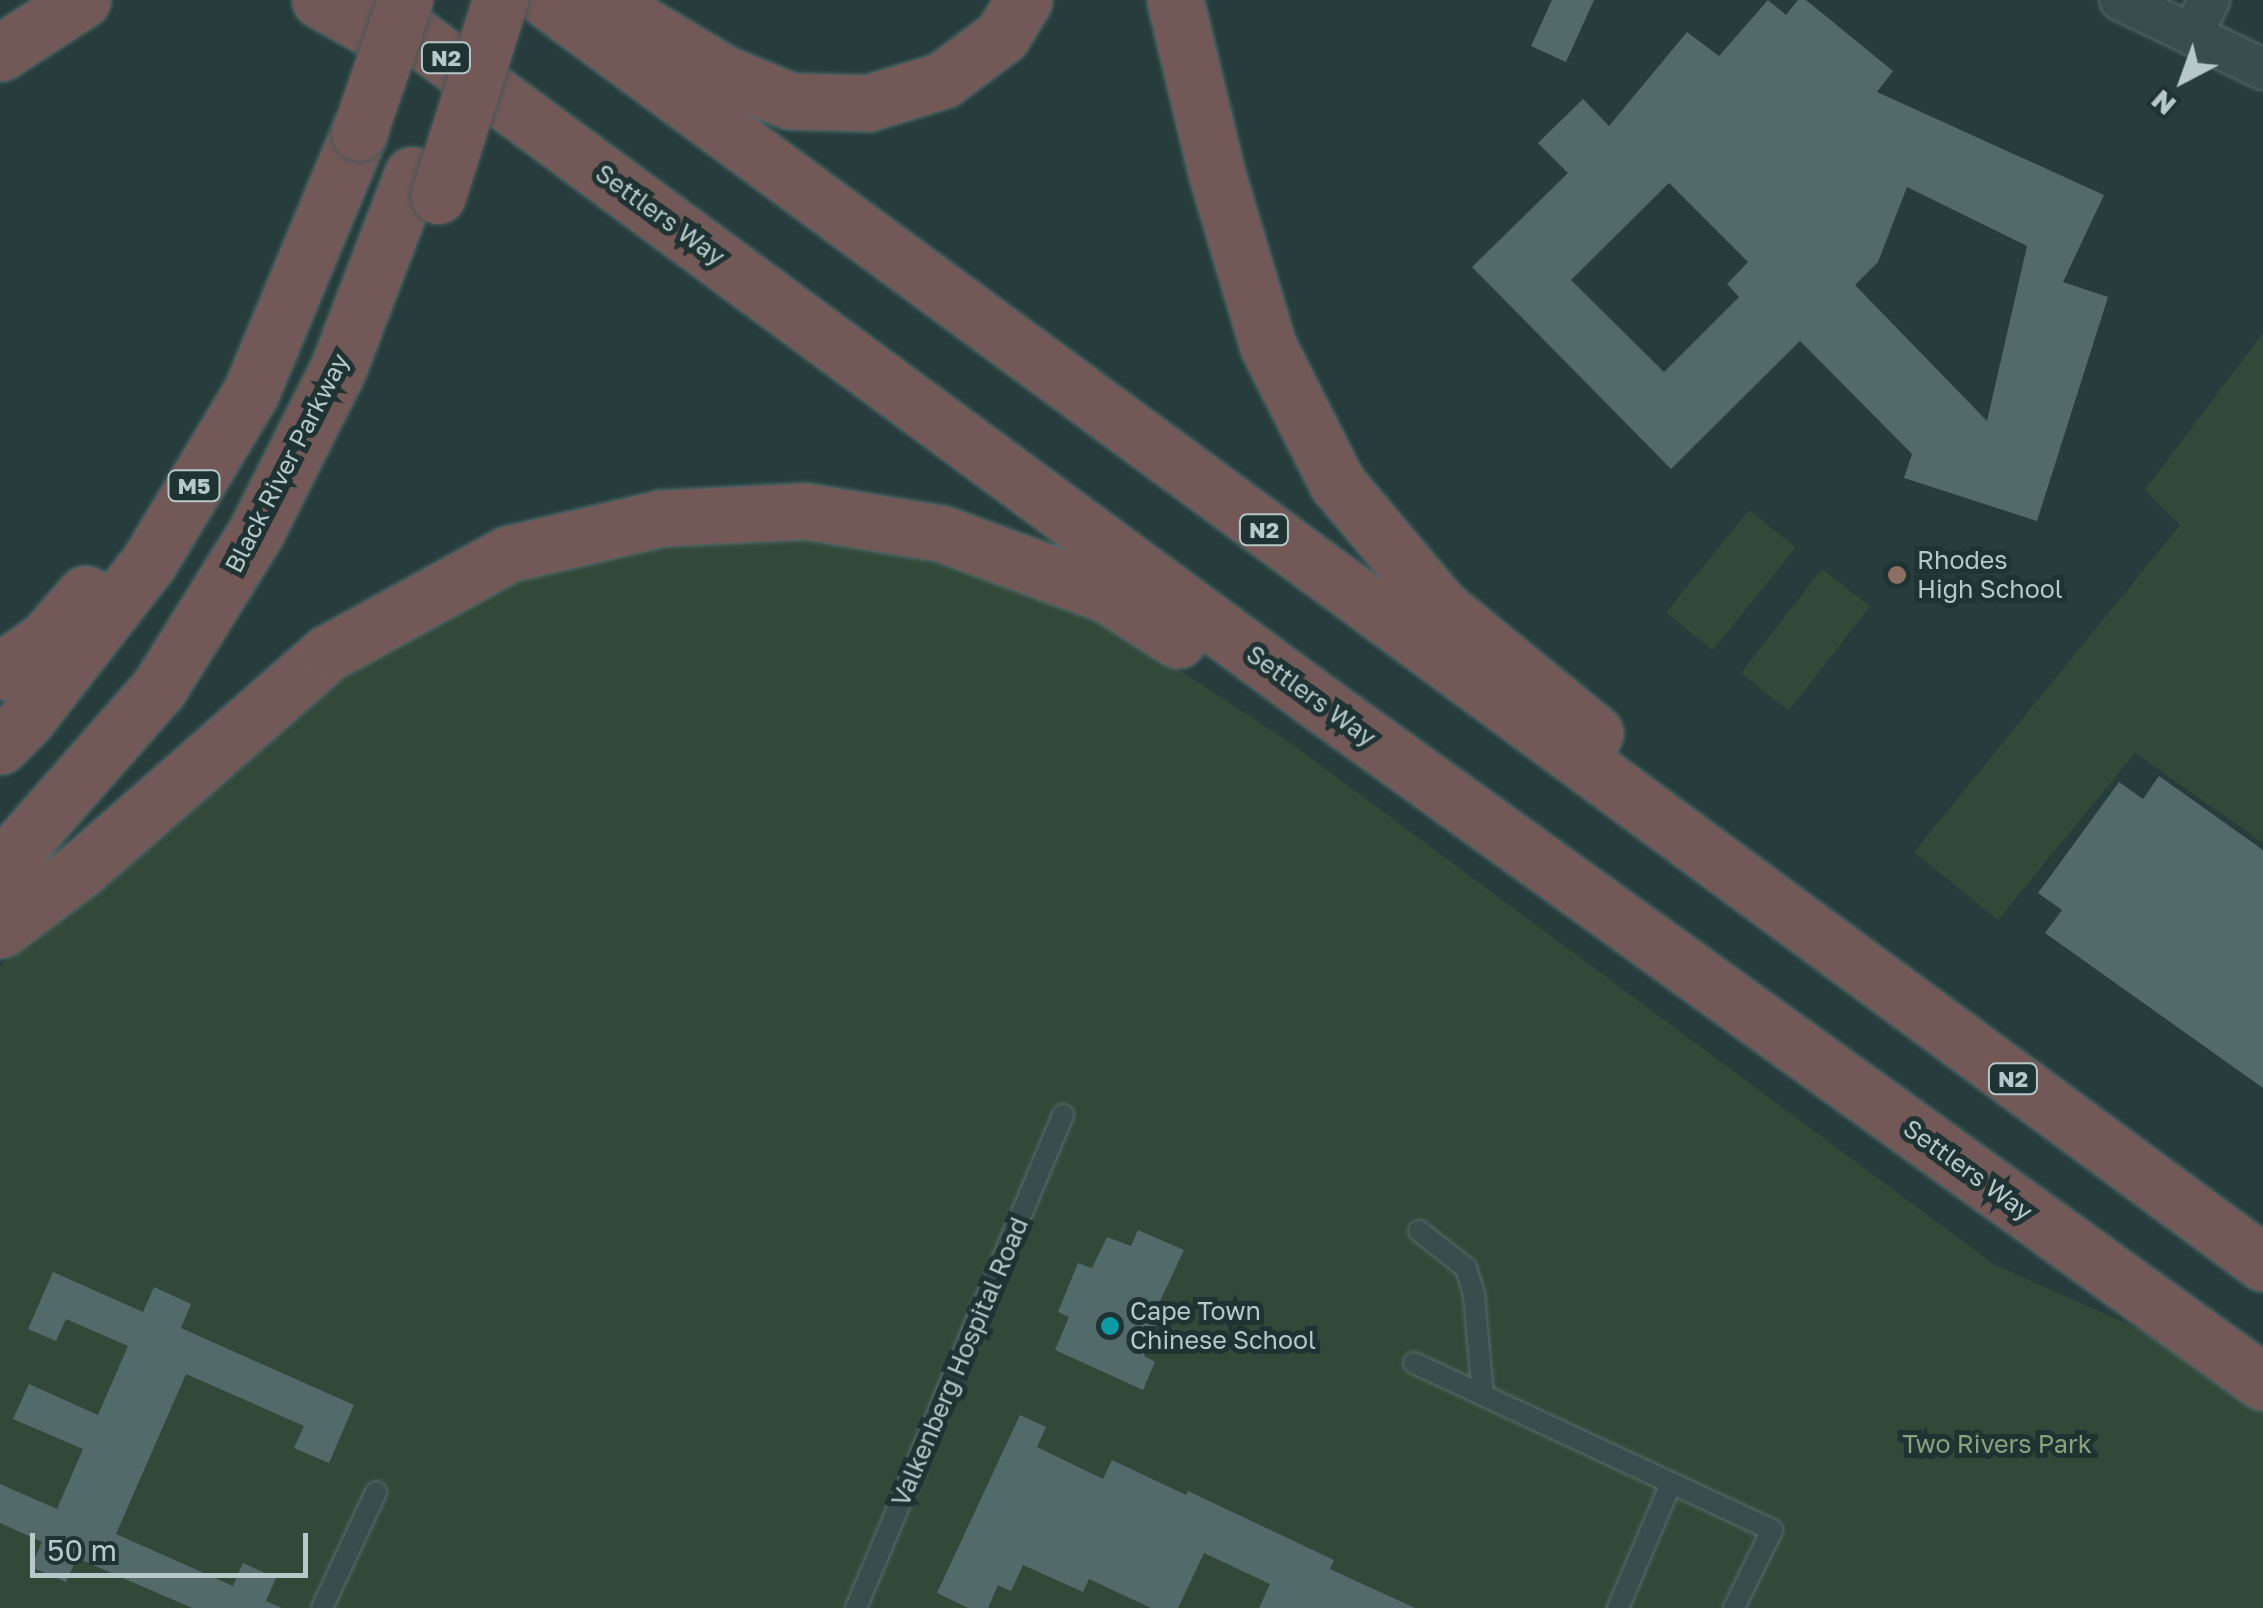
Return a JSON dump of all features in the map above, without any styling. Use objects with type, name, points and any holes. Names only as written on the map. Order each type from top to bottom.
[{"type":"highway","points":[[0,53],[82,0]]},
{"type":"highway","points":[[320,0],[526,116]]},
{"type":"highway","name":"Settlers Way","points":[[367,0],[1316,700],[2263,1382]]},
{"type":"highway","name":"M5","points":[[0,746],[26,720],[148,562],[251,392],[336,194],[404,0]]},
{"type":"highway","name":"Black River Parkway","points":[[0,869],[159,688],[255,534],[425,186],[472,0]]},
{"type":"highway","points":[[425,186],[500,0]]},
{"type":"highway","name":"N2","points":[[547,0],[2263,1262]]},
{"type":"highway","points":[[576,0],[643,24],[722,74],[790,101],[868,103],[943,80],[1002,36],[1024,0]]},
{"type":"highway","points":[[1175,0],[1218,176],[1268,346],[1337,483],[1442,607],[1564,704],[1763,896]]},
{"type":"highway","points":[[0,672],[46,639],[102,575],[155,498],[243,342],[336,194]]},
{"type":"highway","points":[[0,930],[81,870],[328,653],[508,554],[662,518],[806,512],[943,534],[1108,595],[1242,682],[1316,700]]},
{"type":"street","points":[[2120,0],[2200,17],[2263,69]]},
{"type":"lane","name":"Valkenberg Hospital Road","points":[[856,1608],[1063,1116]]},
{"type":"lane","points":[[1418,1231],[1466,1268],[1474,1294],[1483,1396]]},
{"type":"lane","points":[[1414,1363],[1772,1530],[1734,1608]]},
{"type":"lane","points":[[1618,1608],[1671,1482]]},
{"type":"lane","points":[[322,1608],[376,1492]]},
{"type":"green space","points":[[2263,333],[2263,843],[2135,753],[1998,920],[1914,852],[2180,525],[2145,490]]},
{"type":"green space","points":[[1749,510],[1796,548],[1713,650],[1666,613]]},
{"type":"green space","name":"Two Rivers Park","points":[[748,536],[823,538],[987,575],[1070,607],[1140,644],[1289,742],[1995,1265],[2263,1384],[2263,1608],[0,1608],[0,966],[109,879],[311,702],[430,620],[492,588],[556,567],[680,542]]},
{"type":"green space","points":[[1822,569],[1870,607],[1789,711],[1741,673]]},
{"type":"building","points":[[1552,0],[1594,0],[1566,62],[1531,46]]},
{"type":"building","name":"Rhodes High School","points":[[1768,0],[1786,15],[1798,0],[1806,0],[1893,71],[1877,92],[2104,195],[2063,282],[2108,297],[2037,521],[1904,478],[1912,454],[1800,341],[1671,469],[1472,267],[1568,173],[1538,143],[1583,99],[1609,126],[1687,32],[1719,56]],"holes":[[[1669,183],[1748,262],[1727,284],[1739,297],[1664,372],[1571,280]],[[1907,187],[2027,246],[1987,421],[1855,285],[1878,262]]]},
{"type":"building","points":[[2159,776],[2263,850],[2263,1088],[2045,933],[2062,910],[2038,893],[2119,782],[2143,799]]},
{"type":"building","name":"Cape Town Chinese School","points":[[1138,1230],[1184,1250],[1154,1314],[1159,1316],[1144,1356],[1155,1362],[1143,1390],[1055,1350],[1069,1317],[1058,1312],[1078,1263],[1092,1268],[1107,1237],[1131,1246]]},
{"type":"building","points":[[53,1272],[143,1312],[154,1287],[191,1304],[181,1328],[354,1405],[329,1463],[294,1448],[304,1426],[186,1374],[116,1534],[233,1586],[243,1563],[276,1578],[266,1601],[282,1608],[192,1608],[77,1558],[66,1582],[31,1567],[42,1542],[0,1523],[0,1484],[57,1509],[83,1449],[13,1419],[29,1384],[98,1415],[128,1346],[66,1319],[56,1341],[28,1329]]},
{"type":"building","points":[[1020,1415],[1046,1427],[1037,1447],[1103,1479],[1112,1460],[1186,1495],[1188,1491],[1334,1560],[1330,1569],[1415,1608],[1259,1608],[1270,1584],[1204,1553],[1178,1608],[1151,1608],[1089,1579],[1083,1592],[1023,1565],[1011,1591],[998,1585],[988,1608],[968,1608],[937,1593]]},
{"type":"place","name":"Rhodes High School","points":[[1897,575]]},
{"type":"place","name":"Cape Town Chinese School","points":[[1110,1326]]}]
